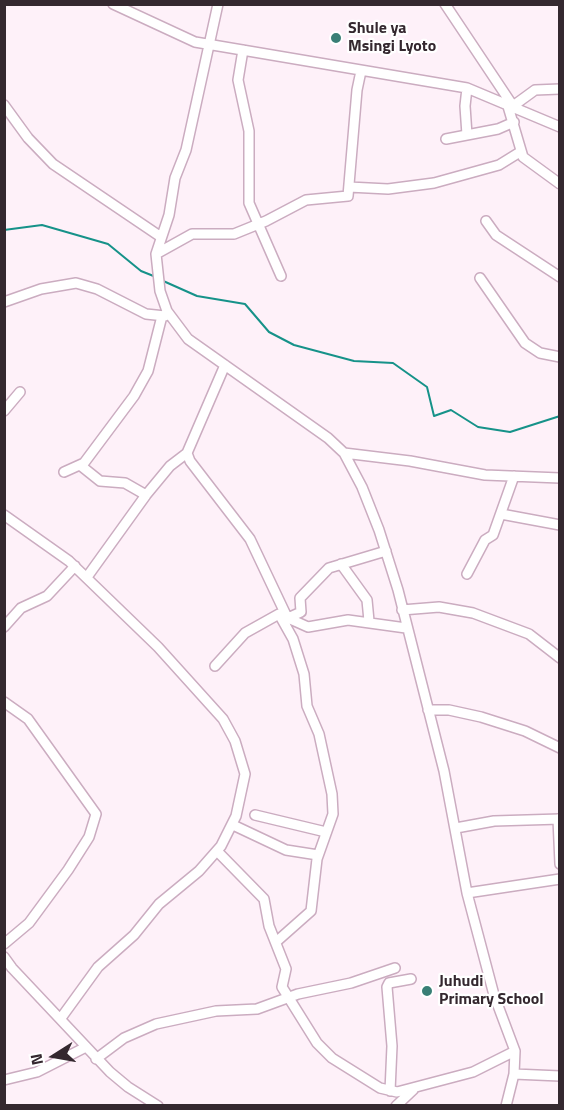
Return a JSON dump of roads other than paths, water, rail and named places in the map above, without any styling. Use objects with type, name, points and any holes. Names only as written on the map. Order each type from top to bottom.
[{"type":"street","points":[[113,4],[183,37],[209,44],[362,71],[414,77],[467,88],[510,104],[560,127]]},
{"type":"street","points":[[218,4],[186,150],[175,178],[169,215],[156,254],[160,291],[166,316],[188,339],[309,424],[344,453],[362,487],[386,551],[456,828],[467,893],[494,995],[515,1051],[514,1074],[506,1106]]},
{"type":"street","points":[[445,4],[510,104],[520,152],[530,164],[560,184]]},
{"type":"street","points":[[243,50],[239,90],[249,130],[249,203],[281,276]]},
{"type":"street","points":[[156,254],[192,234],[211,232],[227,235],[258,224],[311,198],[348,196],[356,104],[362,71]]},
{"type":"street","points":[[467,88],[465,106],[467,135]]},
{"type":"street","points":[[510,104],[535,90],[560,89]]},
{"type":"street","points":[[4,105],[28,138],[53,165],[161,237]]},
{"type":"street","points":[[446,139],[498,129],[514,122]]},
{"type":"street","points":[[349,187],[388,189],[434,183],[499,165],[520,152]]},
{"type":"street","points":[[486,221],[496,235],[560,277]]},
{"type":"street","points":[[480,278],[525,343],[540,353],[560,357]]},
{"type":"street","points":[[4,302],[41,289],[76,283],[97,289],[146,314],[166,316]]},
{"type":"street","points":[[64,471],[80,465],[113,427],[148,371],[166,316]]},
{"type":"street","points":[[87,577],[146,495],[170,466],[187,453],[225,365]]},
{"type":"street","points":[[4,411],[20,392]]},
{"type":"street","points":[[187,453],[250,539],[285,616],[303,670],[307,706],[317,727],[329,781],[333,814],[318,855],[311,911],[276,942]]},
{"type":"street","points":[[344,453],[402,459],[485,475],[560,478]]},
{"type":"street","points":[[80,465],[100,481],[125,483],[146,495]]},
{"type":"street","points":[[468,574],[485,540],[493,535],[514,476]]},
{"type":"street","points":[[501,514],[560,525]]},
{"type":"street","points":[[4,515],[75,566],[158,647],[223,719],[235,741],[245,774],[241,801],[233,825],[217,851],[199,871],[159,904],[137,931],[104,960],[61,1018]]},
{"type":"street","points":[[215,666],[245,633],[285,616],[301,612],[300,598],[322,572],[386,551]]},
{"type":"street","points":[[341,564],[367,600],[369,621]]},
{"type":"street","points":[[4,627],[21,608],[47,596],[75,566]]},
{"type":"street","points":[[402,610],[439,607],[473,614],[529,634],[560,658]]},
{"type":"street","points":[[285,616],[308,627],[348,620],[406,627]]},
{"type":"street","points":[[4,702],[28,719],[96,814],[89,837],[68,870],[29,923],[4,944]]},
{"type":"street","points":[[428,710],[455,711],[489,719],[525,731],[560,748]]},
{"type":"street","points":[[255,814],[326,832]]},
{"type":"street","points":[[456,828],[486,822],[559,819],[560,864]]},
{"type":"street","points":[[233,825],[273,845],[302,855],[318,855]]},
{"type":"street","points":[[217,851],[264,900],[286,969],[282,987],[290,996],[308,1029],[324,1052],[362,1078],[390,1091],[415,1088],[473,1072],[515,1051]]},
{"type":"street","points":[[467,893],[560,879]]},
{"type":"street","points":[[4,957],[96,1059],[118,1080],[158,1106]]},
{"type":"street","points":[[96,1059],[115,1044],[145,1028],[216,1011],[257,1008],[290,996],[358,982],[395,968]]},
{"type":"street","points":[[390,1091],[392,1046],[387,987],[389,982],[411,979]]},
{"type":"street","points":[[4,1080],[37,1071],[86,1047]]},
{"type":"street","points":[[514,1074],[560,1076]]},
{"type":"street","points":[[396,1106],[415,1088]]},
{"type":"waterway","points":[[4,230],[42,225],[108,244],[141,271],[156,277]]},
{"type":"waterway","points":[[161,280],[197,296],[245,304],[269,332],[294,345],[354,361],[393,363],[427,387],[434,416],[451,410],[478,427],[510,432],[560,416]]},
{"type":"place","name":"Shule ya Msingi Lyoto","points":[[336,38]]},
{"type":"place","name":"Juhudi Primary School","points":[[427,991]]}]
